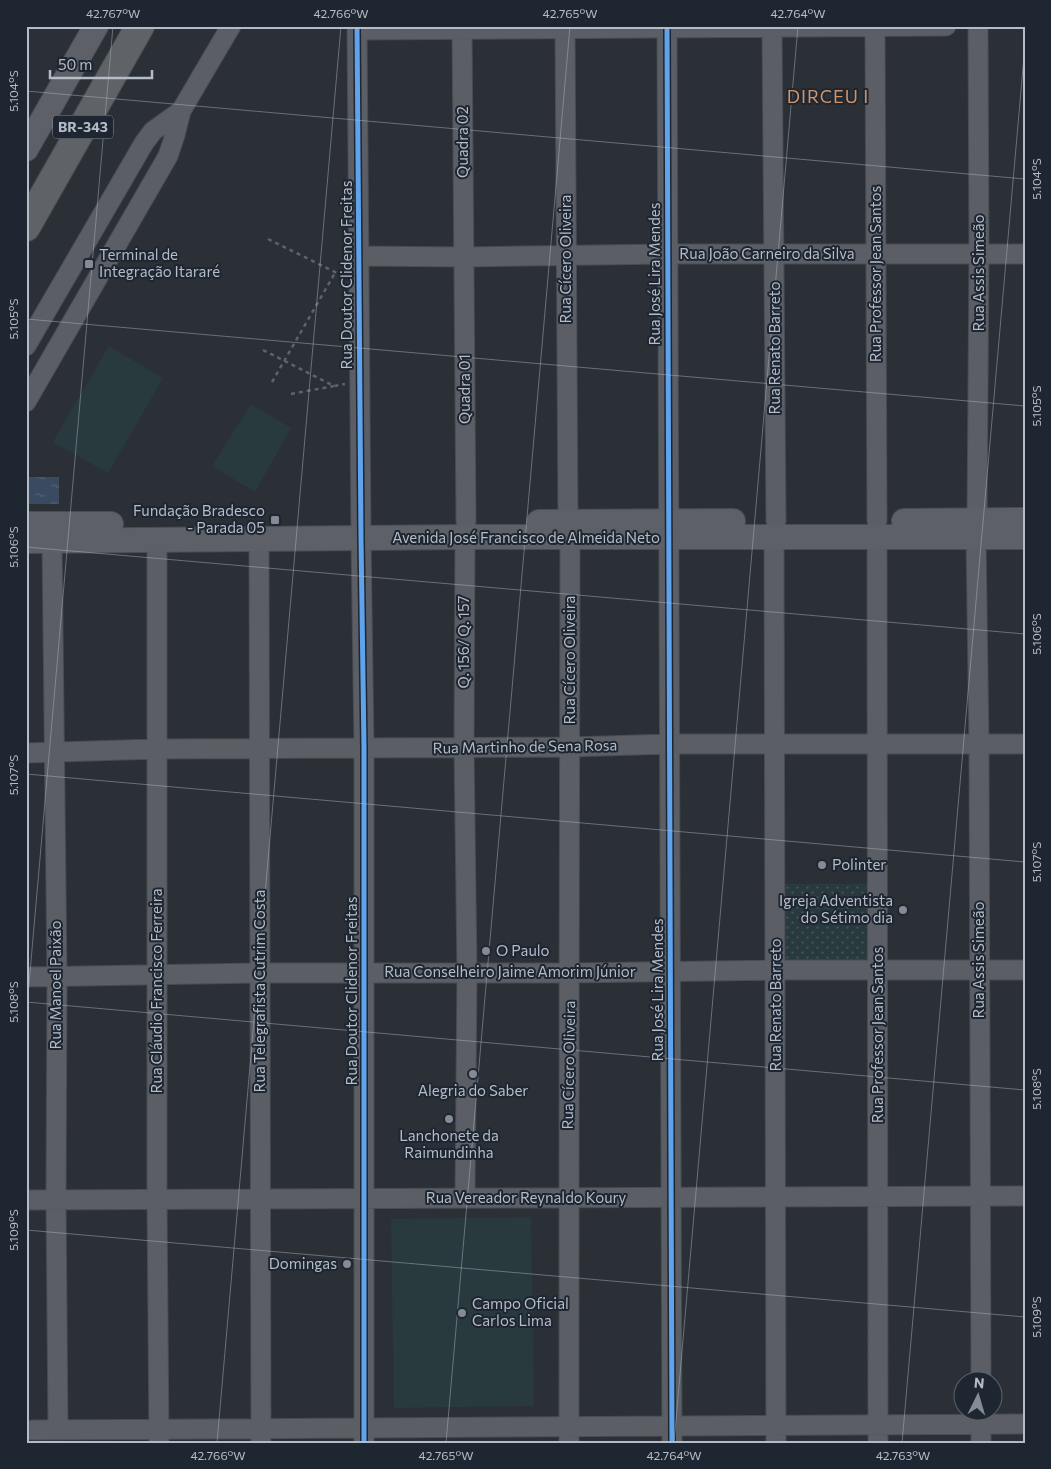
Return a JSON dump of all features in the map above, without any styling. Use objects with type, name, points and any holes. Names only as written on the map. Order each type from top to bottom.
[{"type":"highway","name":"BR-343","points":[[26,227],[140,26]]},
{"type":"main road","points":[[26,149],[89,30]]},
{"type":"main road","name":"Avenida José Francisco de Almeida Neto","points":[[977,529],[1025,520]]},
{"type":"main road","name":"Avenida José Francisco de Almeida Neto","points":[[26,524],[360,531],[977,529],[1025,537]]},
{"type":"main road","name":"Avenida José Francisco de Almeida Neto","points":[[26,541],[259,539],[360,531]]},
{"type":"street","points":[[26,402],[168,156],[182,111],[231,26]]},
{"type":"street","name":"Rua Renato Barreto","points":[[772,26],[775,529],[776,1434]]},
{"type":"street","name":"Rua Professor Jean Santos","points":[[875,26],[878,1434]]},
{"type":"street","points":[[357,28],[946,26]]},
{"type":"street","name":"Rua Assis Simeão","points":[[978,26],[977,529],[981,1372]]},
{"type":"street","name":"Quadra 02","points":[[462,27],[464,257]]},
{"type":"street","name":"Rua Cícero Oliveira","points":[[565,27],[565,256],[570,747],[569,1435]]},
{"type":"street","name":"Rua José Lira Mendes","points":[[667,27],[672,1434]]},
{"type":"street","name":"Rua Doutor Clidenor Freitas","points":[[357,28],[360,531],[364,748],[364,1435]]},
{"type":"street","points":[[26,346],[144,143],[153,132],[182,111]]},
{"type":"street","name":"Rua João Carneiro da Silva","points":[[359,256],[1025,254]]},
{"type":"street","name":"Quadra 01","points":[[464,257],[465,530]]},
{"type":"street","name":"Q. 156/ Q. 157","points":[[465,530],[464,747],[467,972],[465,1198]]},
{"type":"street","name":"Rua Telegrafista Cutrim Costa","points":[[259,539],[261,1436]]},
{"type":"street","name":"Rua Cláudio Francisco Ferreira","points":[[156,540],[159,1436]]},
{"type":"street","name":"Rua Manoel Paixão","points":[[52,541],[57,976],[58,1430]]},
{"type":"street","name":"Rua Martinho de Sena Rosa","points":[[26,753],[156,749],[570,747],[670,744],[1025,744]]},
{"type":"street","name":"Rua Conselheiro Jaime Amorim Júnior","points":[[26,976],[260,973],[570,973],[670,970],[1025,970]]},
{"type":"street","name":"Rua Vereador Reynaldo Koury","points":[[26,1200],[1025,1196]]},
{"type":"street","points":[[32,1429],[159,1436],[878,1434],[1025,1424]]},
{"type":"path","points":[[268,239],[348,278]]},
{"type":"path","points":[[272,382],[335,273]]},
{"type":"path","points":[[263,350],[334,386]]},
{"type":"path","points":[[291,394],[349,384]]},
{"type":"shaded area","points":[[109,346],[163,378],[108,473],[53,442]]},
{"type":"shaded area","points":[[251,404],[291,428],[255,492],[212,466]]},
{"type":"shaded area","points":[[778,884],[868,884],[868,965],[778,964]]},
{"type":"shaded area","name":"Campo Oficial Carlos Lima","points":[[531,1217],[534,1406],[394,1408],[391,1219]]},
{"type":"water","points":[[26,477],[59,477],[59,504],[26,504]]},
{"type":"cycle path","points":[[357,26],[364,748],[364,1443]]},
{"type":"cycle path","points":[[667,26],[672,1443]]},
{"type":"place","name":"Terminal de Integração Itararé","points":[[89,264]]},
{"type":"place","name":"Fundação Bradesco - Parada 05","points":[[275,520]]},
{"type":"place","name":"Polinter","points":[[822,865]]},
{"type":"place","name":"Igreja Adventista do Sétimo dia","points":[[903,910]]},
{"type":"place","name":"O Paulo","points":[[486,951]]},
{"type":"place","name":"Alegria do Saber","points":[[473,1074]]},
{"type":"place","name":"Lanchonete da Raimundinha","points":[[449,1119]]},
{"type":"place","name":"Domingas","points":[[347,1264]]},
{"type":"place","name":"Campo Oficial Carlos Lima","points":[[462,1313]]},
{"type":"district","name":"DIRCEU I","points":[[828,97]]}]
